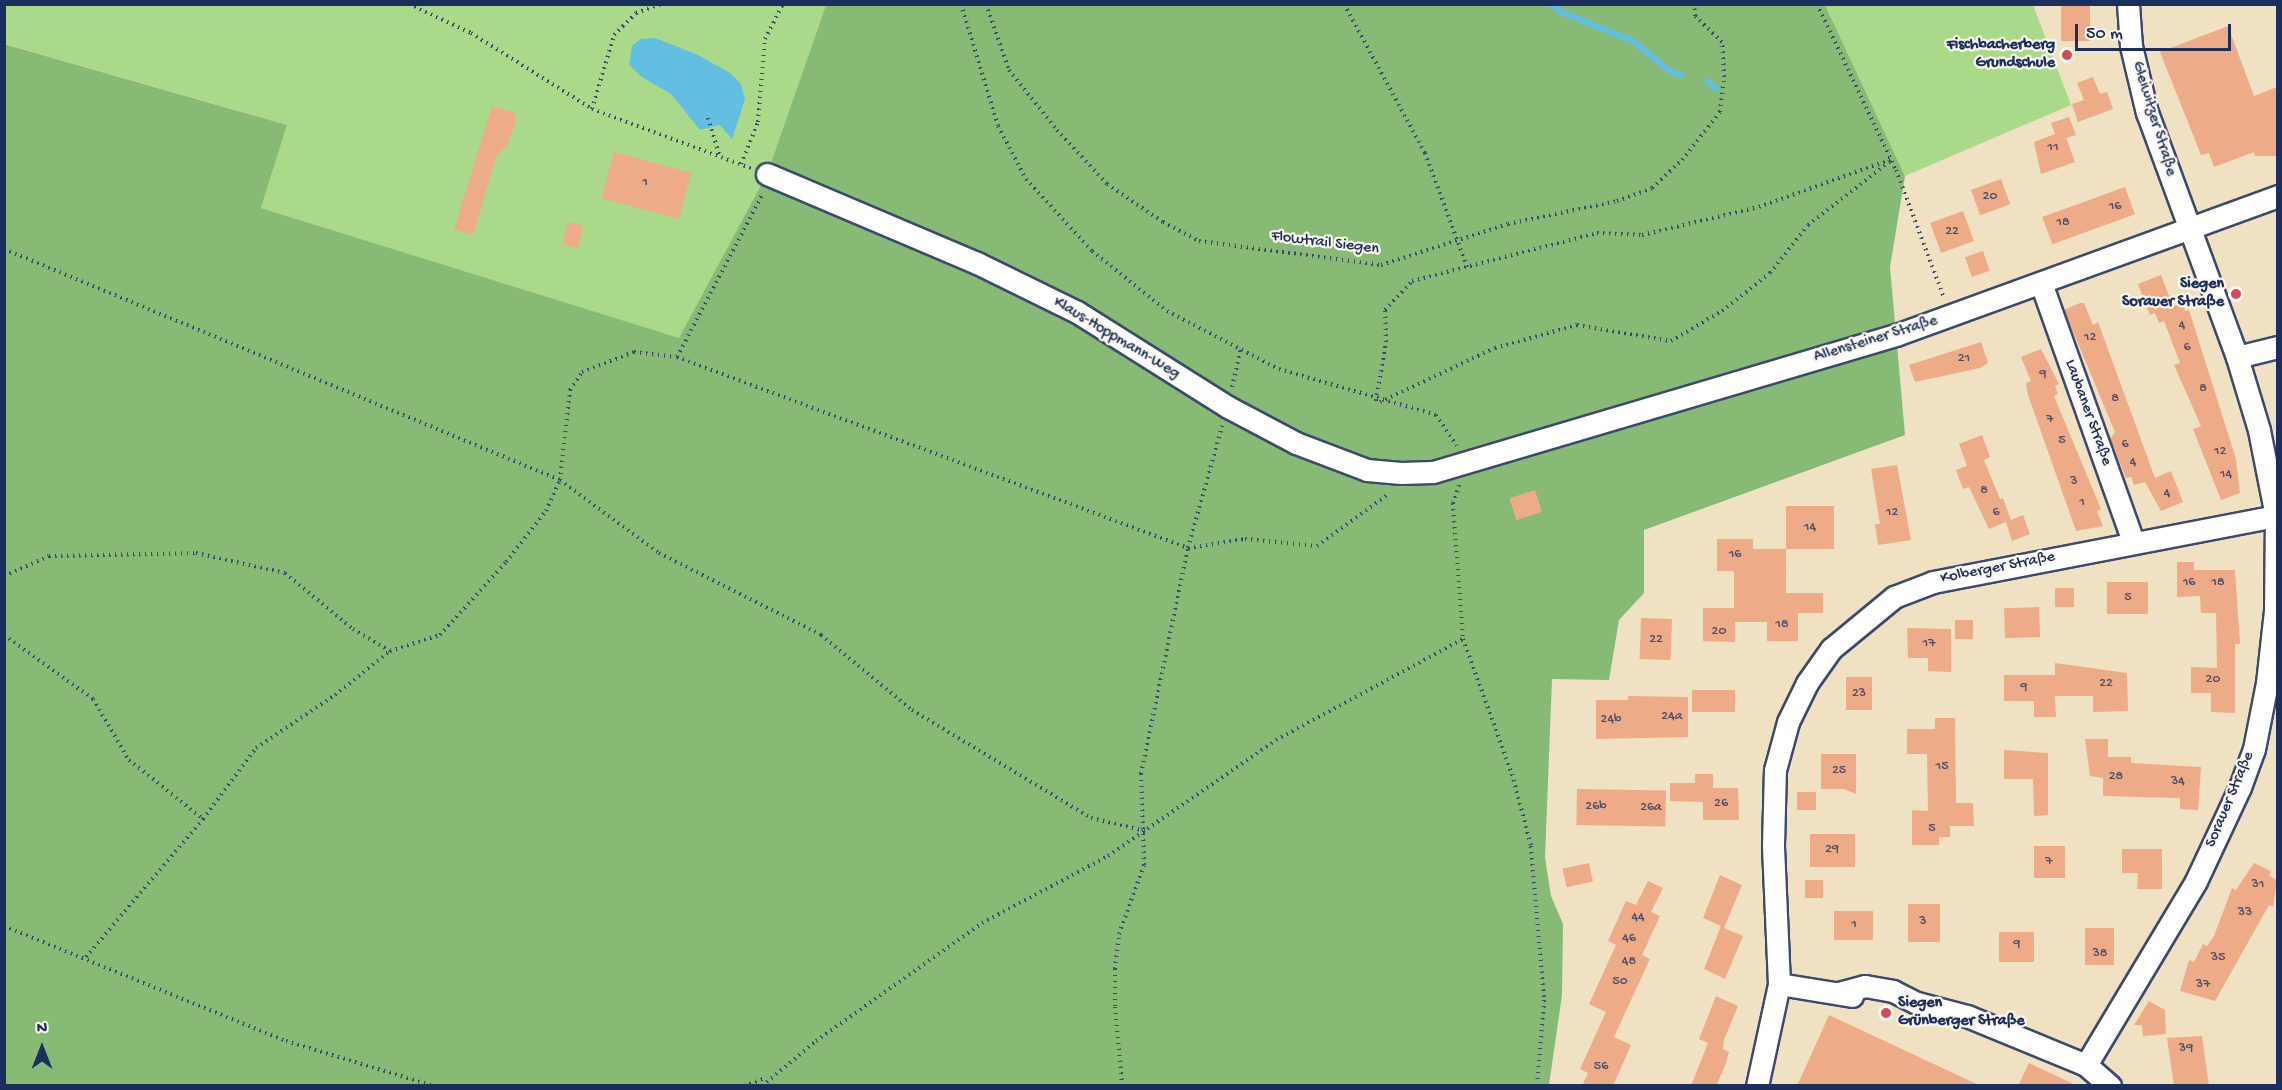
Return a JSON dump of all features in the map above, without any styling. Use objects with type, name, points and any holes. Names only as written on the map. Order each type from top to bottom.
[{"type":"street","name":"Gleiwitzer Straße","points":[[2128,4],[2131,46],[2147,113],[2189,230]]},
{"type":"street","name":"Klaus-Hoppmann-Weg","points":[[770,174],[977,263],[1077,312],[1228,407],[1296,443],[1367,470],[1433,472],[1467,461]]},
{"type":"street","name":"Allensteiner Straße","points":[[1467,461],[1951,316],[2277,196]]},
{"type":"street","name":"Sorauer Straße","points":[[2096,1078],[2196,881],[2254,749],[2267,683],[2275,611],[2276,510],[2259,430],[2237,357],[2189,230]]},
{"type":"street","name":"Laubaner Straße","points":[[2041,283],[2133,542]]},
{"type":"street","points":[[2237,357],[2277,347]]},
{"type":"street","name":"Kolberger Straße","points":[[1757,1086],[1779,984],[1773,844],[1775,770],[1788,722],[1807,683],[1831,649],[1894,597],[1933,582],[2133,542],[2276,510]]},
{"type":"street","points":[[1779,984],[1839,993],[1865,986],[1893,991],[1917,1003],[1966,1016],[2096,1078]]},
{"type":"path","points":[[409,4],[471,33],[592,109],[770,174],[677,357]]},
{"type":"path","points":[[592,109],[614,35],[636,13],[661,4]]},
{"type":"path","points":[[741,164],[758,122],[765,39],[783,4]]},
{"type":"path","points":[[961,4],[998,126],[1026,179],[1092,250],[1159,304],[1279,369],[1378,401],[1436,415],[1467,461],[1453,504],[1463,639],[1512,774],[1531,846],[1544,1000],[1537,1086]]},
{"type":"path","name":"Flowtrail Siegen","points":[[986,4],[1009,70],[1057,130],[1107,184],[1199,242],[1381,265],[1456,240],[1626,198],[1652,188],[1682,160],[1720,112],[1724,77],[1722,42],[1695,16],[1694,4]]},
{"type":"path","points":[[1344,4],[1425,153],[1468,269]]},
{"type":"path","points":[[1817,4],[1892,159],[1951,316]]},
{"type":"path","points":[[708,118],[720,157]]},
{"type":"path","points":[[1378,401],[1495,348],[1577,325],[1671,341],[1722,311],[1770,273],[1808,225],[1892,159]]},
{"type":"path","points":[[1378,401],[1386,342],[1385,310],[1412,282],[1597,233],[1642,235],[1759,207],[1892,159]]},
{"type":"path","points":[[4,249],[560,480],[659,553],[821,635],[912,710],[1081,812],[1146,831]]},
{"type":"path","points":[[1122,1086],[1114,1006],[1115,969],[1119,934],[1144,865],[1146,831],[1141,774],[1188,548],[1228,407],[1241,349]]},
{"type":"path","points":[[86,957],[203,819],[256,748],[335,695],[390,651],[440,635],[506,562],[546,511],[560,480],[570,390],[582,372],[634,352],[677,357],[1188,548],[1245,539],[1317,546],[1396,489]]},
{"type":"path","points":[[4,576],[49,556],[196,553],[285,573],[353,629],[390,651]]},
{"type":"path","points":[[4,635],[93,699],[129,760],[203,819]]},
{"type":"path","points":[[762,1086],[768,1078],[982,923],[1108,856],[1276,740],[1463,639]]},
{"type":"path","points":[[4,926],[86,957],[286,1041],[434,1086]]},
{"type":"path","points":[[744,1086],[768,1078]]},
{"type":"green space","points":[[4,5],[826,5],[767,174],[679,339],[261,208],[287,125],[5,44]]},
{"type":"green space","points":[[826,5],[1825,5],[1905,176],[1890,267],[1905,435],[1644,530],[1644,593],[1619,620],[1609,680],[1552,679],[1545,858],[1551,896],[1563,924],[1562,995],[1549,1085],[5,1085],[4,44],[287,125],[261,208],[679,338],[767,174]]},
{"type":"green space","points":[[1825,5],[2033,5],[2071,105],[1905,176]]},
{"type":"water","points":[[655,38],[698,55],[730,73],[741,84],[745,99],[732,139],[720,125],[700,130],[671,94],[640,76],[629,64],[632,46],[640,39]]},
{"type":"building","points":[[2061,4],[2090,4],[2090,41],[2061,41]]},
{"type":"building","points":[[2228,26],[2254,96],[2277,87],[2277,156],[2255,156],[2254,152],[2214,167],[2209,153],[2201,155],[2160,52]]},
{"type":"building","points":[[2093,77],[2100,94],[2107,92],[2113,109],[2078,122],[2072,104],[2084,100],[2077,83]]},
{"type":"building","points":[[492,106],[515,113],[516,122],[507,146],[497,154],[473,235],[454,229]]},
{"type":"building","points":[[2069,117],[2076,135],[2066,138],[2075,162],[2041,174],[2034,142],[2055,134],[2051,123]]},
{"type":"building","points":[[614,152],[691,173],[679,219],[602,198]]},
{"type":"building","points":[[2001,179],[2010,204],[1980,215],[1971,190]]},
{"type":"building","points":[[2125,187],[2135,214],[2052,244],[2042,217]]},
{"type":"building","points":[[1963,211],[1974,241],[1941,253],[1930,223]]},
{"type":"building","points":[[568,222],[584,226],[578,248],[562,244]]},
{"type":"building","points":[[1983,251],[1990,271],[1972,277],[1965,257]]},
{"type":"building","points":[[2161,275],[2173,306],[2182,303],[2185,311],[2189,310],[2236,459],[2240,493],[2221,500],[2193,429],[2201,426],[2174,365],[2180,363],[2164,321],[2159,323],[2155,313],[2150,315],[2138,284]]},
{"type":"building","points":[[2084,303],[2093,325],[2098,322],[2155,478],[2171,471],[2183,502],[2161,511],[2145,482],[2134,485],[2131,477],[2126,478],[2110,439],[2115,432],[2064,310]]},
{"type":"building","points":[[1981,342],[1988,363],[1980,368],[1915,382],[1909,365]]},
{"type":"building","points":[[2041,349],[2059,384],[2055,386],[2058,394],[2054,396],[2101,509],[2097,511],[2103,526],[2076,531],[2028,395],[2026,383],[2031,381],[2021,357]]},
{"type":"building","points":[[1982,435],[1990,457],[1984,460],[2000,499],[2003,498],[2011,520],[2023,515],[2030,534],[2012,541],[2006,522],[1989,529],[1969,487],[1963,489],[1956,470],[1967,466],[1959,444]]},
{"type":"building","points":[[1897,465],[1911,540],[1878,545],[1875,524],[1880,524],[1871,469]]},
{"type":"building","points":[[1535,490],[1542,512],[1516,520],[1509,498]]},
{"type":"building","points":[[1786,506],[1834,506],[1834,549],[1786,549]]},
{"type":"building","points":[[1717,539],[1753,539],[1753,549],[1786,549],[1786,593],[1823,593],[1823,613],[1798,613],[1798,641],[1767,641],[1767,622],[1735,622],[1735,642],[1703,641],[1703,608],[1734,608],[1734,571],[1717,571]]},
{"type":"building","points":[[2177,562],[2194,562],[2194,570],[2235,570],[2240,644],[2235,644],[2235,713],[2211,712],[2211,693],[2191,693],[2191,667],[2217,668],[2216,613],[2201,613],[2200,596],[2177,597]]},
{"type":"building","points":[[2107,582],[2148,582],[2148,614],[2107,614]]},
{"type":"building","points":[[2055,588],[2074,588],[2074,607],[2055,607]]},
{"type":"building","points":[[2039,607],[2040,637],[2005,638],[2004,608]]},
{"type":"building","points":[[1641,618],[1672,619],[1671,660],[1640,659]]},
{"type":"building","points":[[1955,620],[1973,620],[1973,639],[1955,639]]},
{"type":"building","points":[[1907,628],[1951,629],[1951,672],[1928,671],[1928,658],[1908,658]]},
{"type":"building","points":[[2055,663],[2127,673],[2128,711],[2093,712],[2093,696],[2055,696],[2056,717],[2034,717],[2034,701],[2004,701],[2004,675],[2055,675]]},
{"type":"building","points":[[1846,677],[1872,677],[1872,710],[1846,710]]},
{"type":"building","points":[[1692,690],[1735,690],[1735,712],[1692,712]]},
{"type":"building","points":[[1628,696],[1688,697],[1688,737],[1596,739],[1596,700],[1628,700]]},
{"type":"building","points":[[1935,718],[1955,718],[1956,803],[1973,803],[1974,826],[1950,826],[1950,837],[1939,837],[1939,845],[1912,845],[1912,810],[1928,811],[1927,754],[1907,754],[1907,729],[1935,729]]},
{"type":"building","points":[[2085,739],[2108,739],[2108,757],[2131,757],[2131,763],[2201,767],[2198,810],[2180,809],[2180,798],[2103,796],[2103,778],[2090,776]]},
{"type":"building","points":[[2004,750],[2048,753],[2048,815],[2034,816],[2033,779],[2004,779]]},
{"type":"building","points":[[1821,754],[1856,754],[1856,794],[1844,789],[1821,789]]},
{"type":"building","points":[[1695,774],[1713,774],[1713,788],[1738,788],[1739,820],[1703,820],[1703,802],[1670,801],[1670,783],[1695,783]]},
{"type":"building","points":[[1577,789],[1666,791],[1665,827],[1576,825]]},
{"type":"building","points":[[1797,792],[1816,792],[1816,810],[1797,810]]},
{"type":"building","points":[[1810,834],[1855,834],[1855,867],[1810,867]]},
{"type":"building","points":[[2034,846],[2065,846],[2065,878],[2034,878]]},
{"type":"building","points":[[2122,849],[2162,849],[2162,889],[2137,889],[2138,873],[2122,873]]},
{"type":"building","points":[[1589,863],[1593,882],[1567,887],[1563,869]]},
{"type":"building","points":[[2254,863],[2271,871],[2269,876],[2277,880],[2273,907],[2269,905],[2215,1001],[2180,991],[2189,960],[2194,962],[2203,944],[2207,946],[2214,936],[2232,888],[2236,890]]},
{"type":"building","points":[[1720,875],[1742,885],[1724,928],[1743,936],[1725,979],[1704,969],[1721,926],[1703,918]]},
{"type":"building","points":[[1805,880],[1823,880],[1823,898],[1805,898]]},
{"type":"building","points":[[1648,881],[1663,888],[1651,912],[1660,916],[1642,955],[1650,959],[1614,1037],[1631,1045],[1613,1086],[1582,1086],[1588,1073],[1580,1069],[1606,1012],[1589,1004],[1616,945],[1608,941],[1626,901],[1636,905]]},
{"type":"building","points":[[1908,904],[1940,904],[1940,942],[1908,942]]},
{"type":"building","points":[[1834,911],[1873,911],[1873,940],[1834,940]]},
{"type":"building","points":[[2085,928],[2114,928],[2114,965],[2085,965]]},
{"type":"building","points":[[1999,932],[2034,932],[2034,962],[1999,962]]},
{"type":"building","points":[[1716,996],[1738,1006],[1724,1040],[1723,1049],[1729,1052],[1716,1086],[1691,1086],[1708,1043],[1699,1039]]},
{"type":"building","points":[[2149,1001],[2165,1010],[2166,1034],[2143,1036],[2142,1025],[2134,1025]]},
{"type":"building","points":[[1829,1015],[1981,1086],[1797,1086]]},
{"type":"building","points":[[2202,1036],[2209,1086],[2174,1086],[2167,1038]]},
{"type":"building","points":[[2029,1063],[2078,1086],[2018,1086]]},
{"type":"waterway","points":[[1551,4],[1561,12],[1633,41],[1671,72],[1682,75]]},
{"type":"waterway","points":[[1707,81],[1717,89]]},
{"type":"place","name":"Fischbacherberg Grundschule","points":[[2067,55]]},
{"type":"place","name":"Siegen Sorauer Straße","points":[[2236,294]]},
{"type":"place","name":"Siegen Grünberger Straße","points":[[1886,1013]]}]
